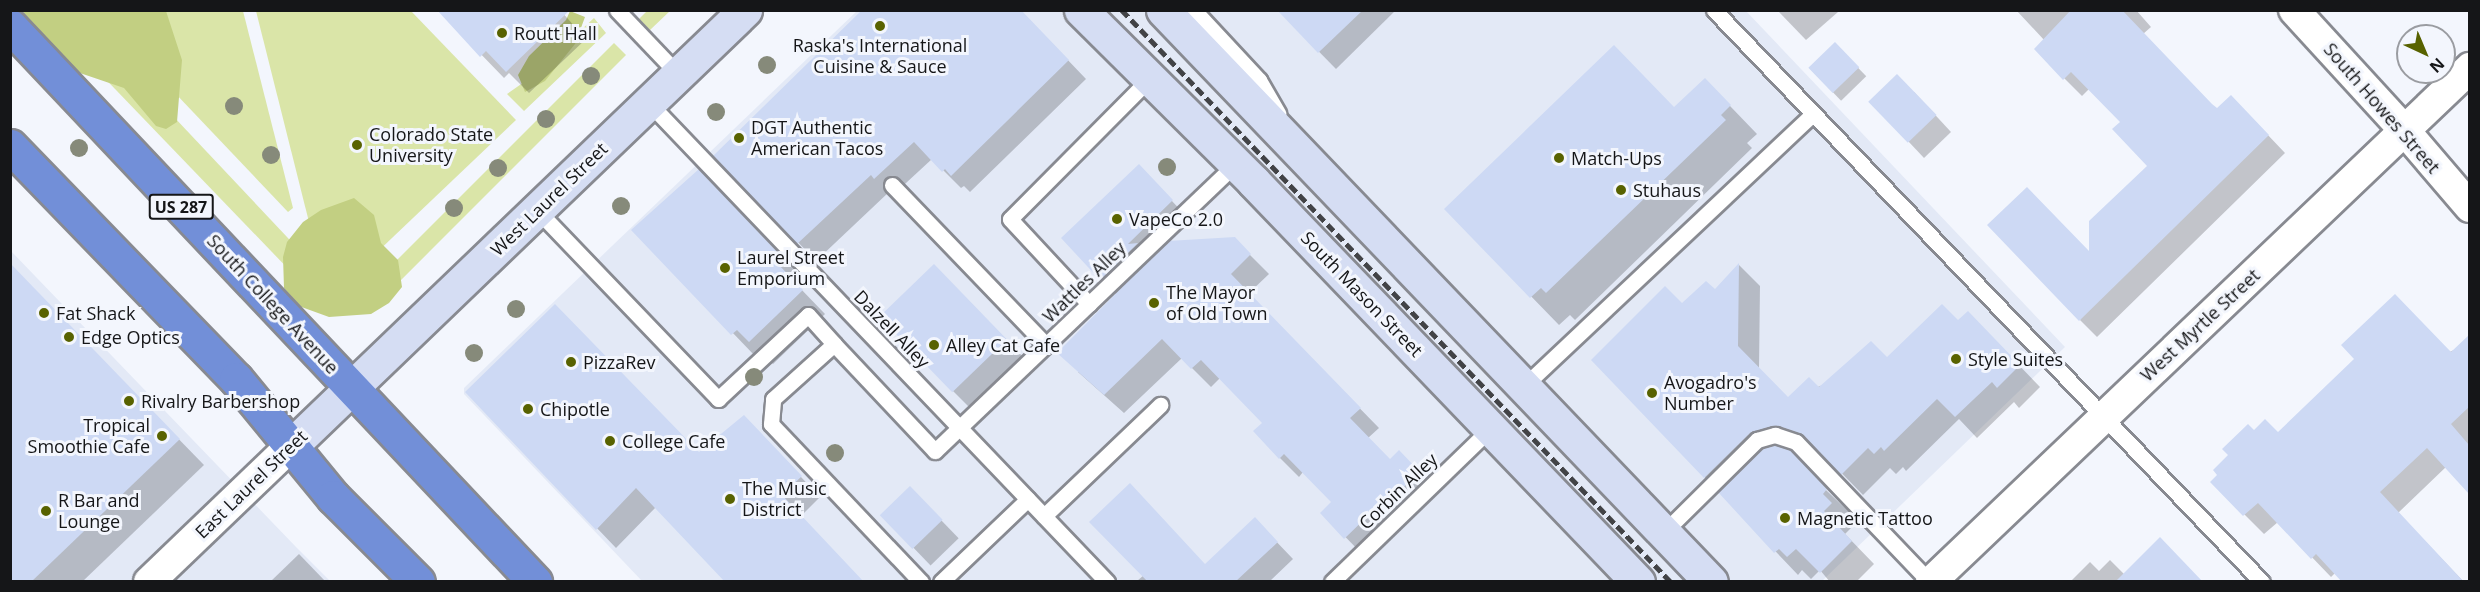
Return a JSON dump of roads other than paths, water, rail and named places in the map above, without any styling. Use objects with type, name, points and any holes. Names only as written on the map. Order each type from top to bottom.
[{"type":"highway","name":"South College Avenue","points":[[10,26],[535,582]]},
{"type":"highway","points":[[10,146],[236,379],[333,497],[418,582]]},
{"type":"street","name":"West Laurel Street","points":[[352,387],[745,10]]},
{"type":"street","name":"South Mason Street","points":[[1081,10],[1234,164],[1638,582]]},
{"type":"street","points":[[1162,10],[1711,582]]},
{"type":"street","name":"South Howes Street","points":[[2294,10],[2405,131],[2469,207]]},
{"type":"street","name":"West Myrtle Street","points":[[1930,582],[2469,68]]},
{"type":"street","name":"East Laurel Street","points":[[149,582],[352,387]]},
{"type":"lane","points":[[617,10],[678,75]]},
{"type":"lane","points":[[1194,10],[1259,80],[1303,156]]},
{"type":"lane","points":[[1714,10],[2104,414],[2262,582]]},
{"type":"lane","points":[[1089,304],[1010,219],[1149,78]]},
{"type":"lane","name":"Dalzell Alley","points":[[649,103],[1028,499],[1100,580]]},
{"type":"lane","points":[[1524,386],[1813,114]]},
{"type":"lane","name":"Wattles Alley","points":[[834,344],[935,451],[1234,164]]},
{"type":"lane","points":[[892,185],[1046,345]]},
{"type":"lane","points":[[537,210],[718,399],[808,315],[834,344],[773,399],[771,424],[921,582]]},
{"type":"lane","points":[[1044,516],[1160,405]]},
{"type":"lane","name":"Corbin Alley","points":[[1332,582],[1491,428]]},
{"type":"lane","points":[[1664,531],[1757,440],[1775,435],[1796,442],[1930,582]]},
{"type":"lane","points":[[941,582],[1028,499]]},
{"type":"railway","points":[[1122,10],[1671,582]]},
{"type":"place","name":"Raska's International Cuisine & Sauce","points":[[880,26]]},
{"type":"place","name":"Routt Hall","points":[[502,33]]},
{"type":"place","name":"DGT Authentic American Tacos","points":[[739,138]]},
{"type":"place","name":"Colorado State University","points":[[357,145]]},
{"type":"place","name":"Match-Ups","points":[[1559,158]]},
{"type":"place","name":"Stuhaus","points":[[1621,190]]},
{"type":"place","name":"VapeCo 2.0","points":[[1117,219]]},
{"type":"place","name":"Laurel Street Emporium","points":[[725,268]]},
{"type":"place","name":"The Mayor of Old Town","points":[[1154,303]]},
{"type":"place","name":"Fat Shack","points":[[44,313]]},
{"type":"place","name":"Edge Optics","points":[[69,337]]},
{"type":"place","name":"Alley Cat Cafe","points":[[934,345]]},
{"type":"place","name":"Style Suites","points":[[1956,359]]},
{"type":"place","name":"PizzaRev","points":[[571,362]]},
{"type":"place","name":"Avogadro's Number","points":[[1652,393]]},
{"type":"place","name":"Rivalry Barbershop","points":[[129,401]]},
{"type":"place","name":"Chipotle","points":[[528,409]]},
{"type":"place","name":"Tropical Smoothie Cafe","points":[[162,436]]},
{"type":"place","name":"College Cafe","points":[[610,441]]},
{"type":"place","name":"The Music District","points":[[730,499]]},
{"type":"place","name":"R Bar and Lounge","points":[[46,511]]},
{"type":"place","name":"Magnetic Tattoo","points":[[1785,518]]}]
